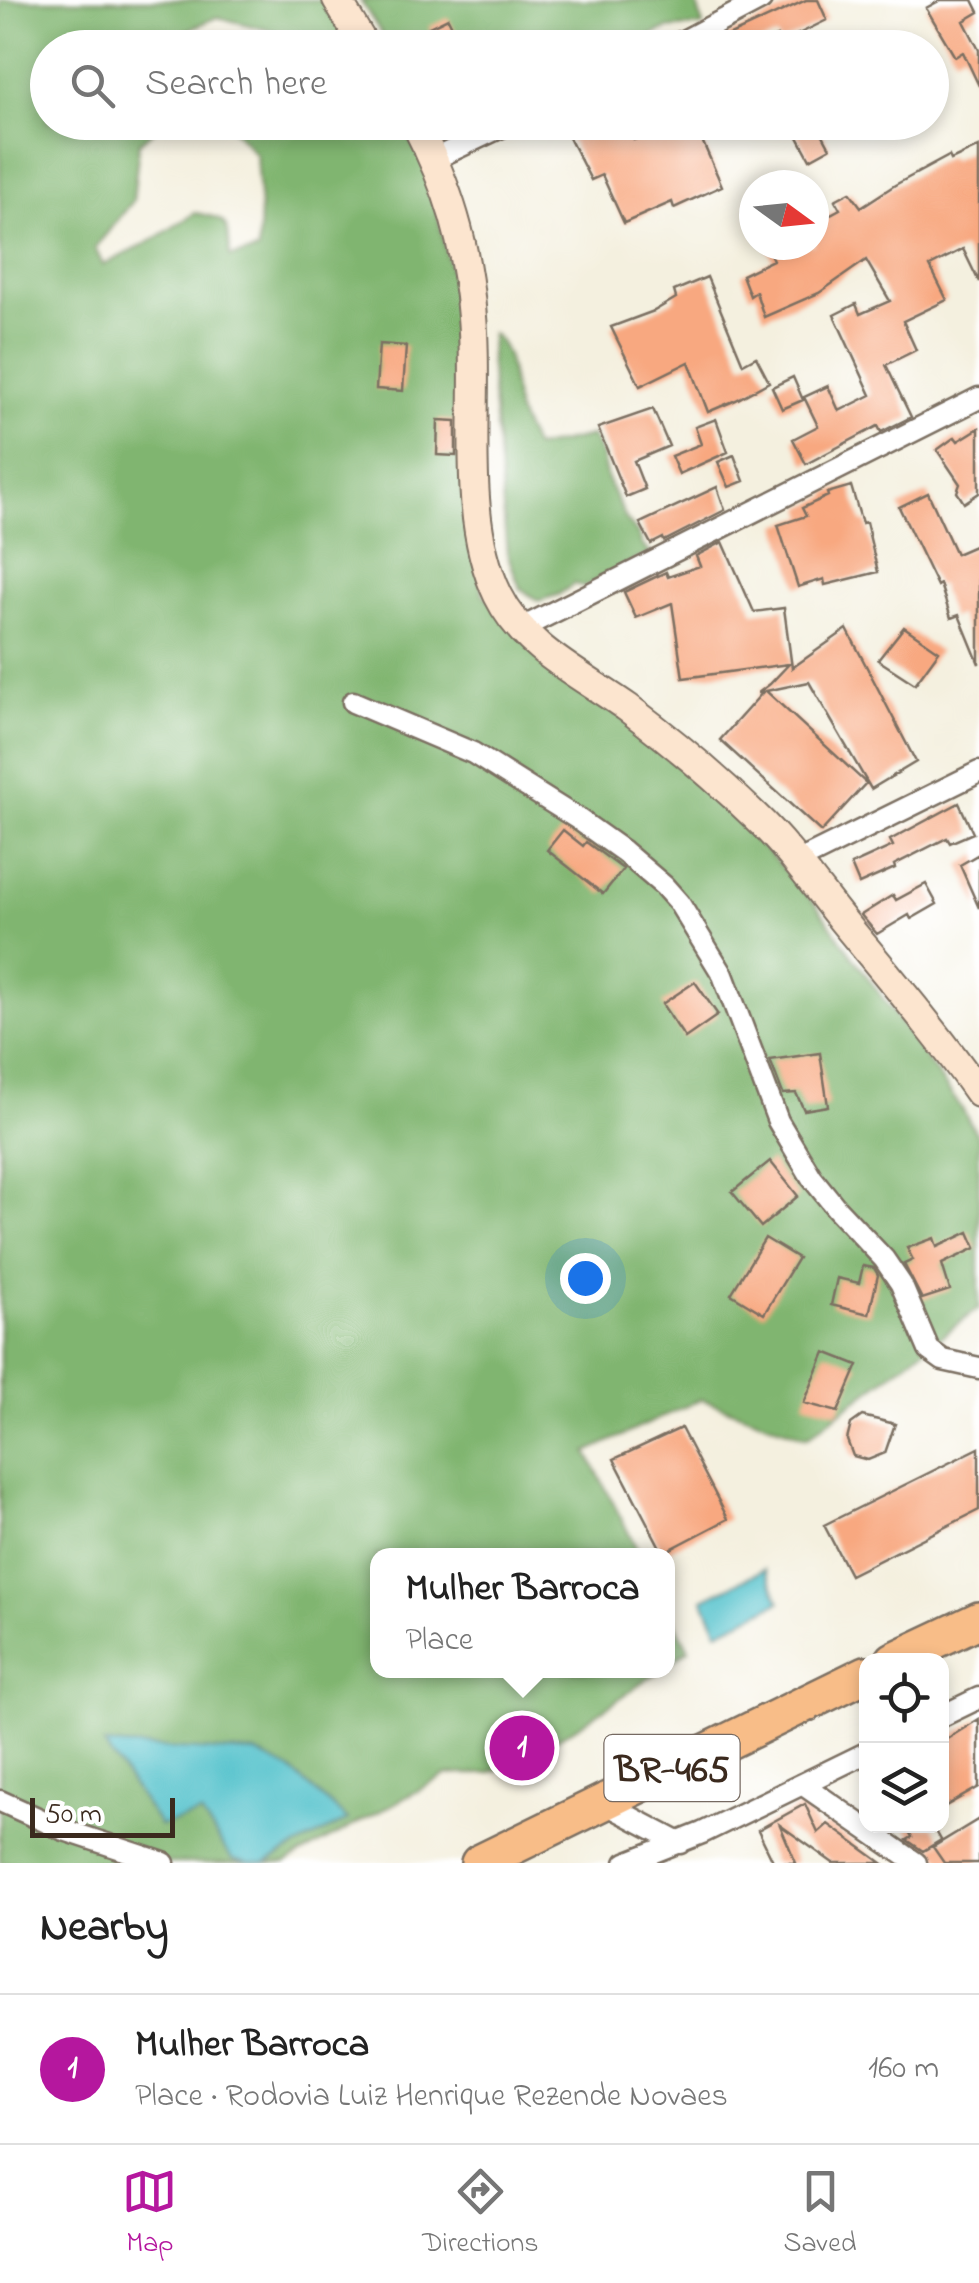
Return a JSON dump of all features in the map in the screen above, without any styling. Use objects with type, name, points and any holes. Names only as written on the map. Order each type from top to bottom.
[{"type":"highway","points":[[909,1653],[979,1620]]},
{"type":"highway","name":"BR-465","points":[[479,1863],[859,1677]]},
{"type":"street","points":[[337,0],[355,30]]},
{"type":"street","points":[[704,30],[761,0]]},
{"type":"street","points":[[424,140],[458,226],[466,269],[472,319],[476,493],[482,543],[499,597],[520,629],[555,660],[696,762],[758,818],[952,1053],[979,1093]]},
{"type":"street","points":[[434,159],[474,140]]},
{"type":"street","points":[[520,629],[979,398]]},
{"type":"street","points":[[353,702],[473,752],[578,819],[664,886],[723,975],[778,1121],[812,1178],[884,1259],[901,1284],[929,1350],[943,1360],[979,1368]]},
{"type":"street","points":[[797,862],[979,772]]},
{"type":"street","points":[[949,1713],[979,1698]]},
{"type":"street","points":[[626,1863],[680,1843],[859,1756]]},
{"type":"street","points":[[802,1784],[916,1863]]},
{"type":"street","points":[[0,1801],[64,1830],[164,1863]]},
{"type":"street","points":[[602,1802],[680,1843]]},
{"type":"green space","points":[[0,0],[324,0],[343,30],[268,30],[217,17],[188,30],[30,30],[30,140],[142,140],[133,201],[95,248],[103,265],[195,213],[225,224],[230,257],[258,251],[256,155],[243,140],[411,140],[423,159],[435,201],[457,303],[461,441],[483,594],[607,704],[698,776],[817,906],[962,1109],[979,1138],[979,1308],[807,1437],[701,1399],[587,1452],[636,1548],[370,1548],[370,1678],[649,1678],[536,1751],[491,1772],[445,1776],[285,1863],[265,1863],[347,1820],[290,1770],[201,1813],[232,1859],[249,1863],[0,1863]]},
{"type":"green space","points":[[360,0],[696,0],[703,26],[665,30],[379,30]]},
{"type":"green space","points":[[491,333],[504,348],[517,410],[535,448],[592,436],[626,519],[650,553],[584,587],[574,584],[558,595],[538,601],[520,588],[507,553],[490,364]]},
{"type":"green space","points":[[675,1622],[689,1649],[675,1659]]},
{"type":"water","points":[[765,1569],[780,1602],[718,1631],[703,1599]]},
{"type":"water","points":[[104,1745],[256,1753],[290,1770],[348,1820],[265,1863],[232,1859],[201,1814],[160,1826]]},
{"type":"building","points":[[806,0],[818,0],[827,20],[807,30],[741,30]]},
{"type":"building","points":[[941,0],[973,0],[979,12],[964,21],[979,50],[979,86],[963,52],[955,57],[949,47],[949,30],[939,30],[926,8]]},
{"type":"building","points":[[448,18],[454,30],[430,30],[429,27]]},
{"type":"building","points":[[570,140],[702,140],[722,186],[674,208],[672,202],[624,223],[602,175],[591,180]]},
{"type":"building","points":[[800,140],[826,140],[830,148],[810,159]]},
{"type":"building","points":[[979,147],[979,282],[963,249],[930,266],[947,300],[903,321],[916,350],[886,365],[911,417],[881,432],[878,426],[806,464],[793,439],[818,426],[804,397],[828,386],[839,411],[871,395],[834,315],[856,304],[860,314],[890,301],[866,260],[819,293],[764,317],[756,292],[750,296],[742,275],[773,260],[829,260],[829,215],[840,209],[835,200],[850,192],[861,207],[949,156],[951,160]]},
{"type":"building","points":[[707,277],[743,364],[756,357],[769,382],[708,412],[689,362],[640,386],[611,327],[654,311],[676,298],[674,291]]},
{"type":"building","points":[[379,344],[406,346],[403,391],[376,389]]},
{"type":"building","points":[[793,377],[803,400],[782,409],[772,387]]},
{"type":"building","points":[[653,409],[669,446],[634,461],[645,489],[626,497],[598,428]]},
{"type":"building","points":[[716,419],[728,452],[679,474],[671,456],[701,444],[695,427]]},
{"type":"building","points":[[438,420],[456,421],[456,456],[437,455]]},
{"type":"building","points":[[979,428],[979,493],[964,503],[957,492],[960,484],[937,450],[955,437],[958,441]]},
{"type":"building","points":[[734,455],[744,481],[729,487],[718,462]]},
{"type":"building","points":[[851,486],[862,523],[866,522],[878,572],[825,585],[824,579],[798,587],[778,525],[806,516],[802,508],[828,496],[827,493]]},
{"type":"building","points":[[717,487],[725,510],[651,544],[640,523]]},
{"type":"building","points":[[928,493],[956,554],[979,544],[979,664],[959,615],[951,618],[940,584],[937,586],[899,507]]},
{"type":"building","points":[[723,542],[754,612],[784,608],[792,668],[847,629],[916,762],[871,789],[809,682],[766,691],[866,783],[821,832],[720,740],[763,692],[758,693],[789,664],[683,678],[672,603],[636,618],[624,592],[666,572],[668,577],[700,566],[696,556]]},
{"type":"building","points":[[904,627],[939,651],[915,684],[878,660]]},
{"type":"building","points":[[959,803],[973,833],[950,843],[947,838],[859,884],[851,865],[893,846],[890,840]]},
{"type":"building","points":[[563,830],[623,869],[603,894],[547,850]]},
{"type":"building","points":[[979,854],[979,908],[960,865]]},
{"type":"building","points":[[926,884],[937,904],[911,919],[909,915],[877,934],[861,915],[893,895],[896,900]]},
{"type":"building","points":[[695,982],[718,1015],[685,1038],[662,1004]]},
{"type":"building","points":[[820,1053],[828,1106],[804,1110],[796,1093],[783,1094],[770,1060]]},
{"type":"building","points":[[770,1161],[798,1196],[761,1227],[732,1192]]},
{"type":"building","points":[[969,1232],[976,1248],[942,1264],[950,1290],[922,1299],[904,1264],[913,1260],[907,1248],[934,1238],[937,1247]]},
{"type":"building","points":[[765,1238],[798,1258],[764,1314],[731,1294]]},
{"type":"building","points":[[863,1266],[874,1268],[878,1275],[869,1314],[831,1305],[837,1278],[859,1283]]},
{"type":"building","points":[[825,1352],[858,1365],[838,1412],[804,1403]]},
{"type":"building","points":[[862,1416],[895,1424],[885,1453],[868,1460],[853,1456],[847,1440],[851,1424]]},
{"type":"building","points":[[681,1428],[728,1519],[673,1548],[660,1548],[614,1459]]},
{"type":"building","points":[[979,1448],[979,1510],[850,1575],[824,1525]]},
{"type":"building","points":[[979,1719],[979,1787],[949,1804],[949,1743],[949,1738]]},
{"type":"building","points":[[805,1804],[818,1833],[828,1824],[882,1863],[833,1863],[780,1825],[796,1863],[774,1863],[758,1830]]},
{"type":"building","points":[[979,1819],[979,1863],[944,1863],[933,1847]]},
{"type":"building","points":[[910,1833],[937,1833],[941,1840],[923,1851],[907,1840],[912,1837]]},
{"type":"place","name":"Mulher Barroca","points":[[522,1748]]}]
